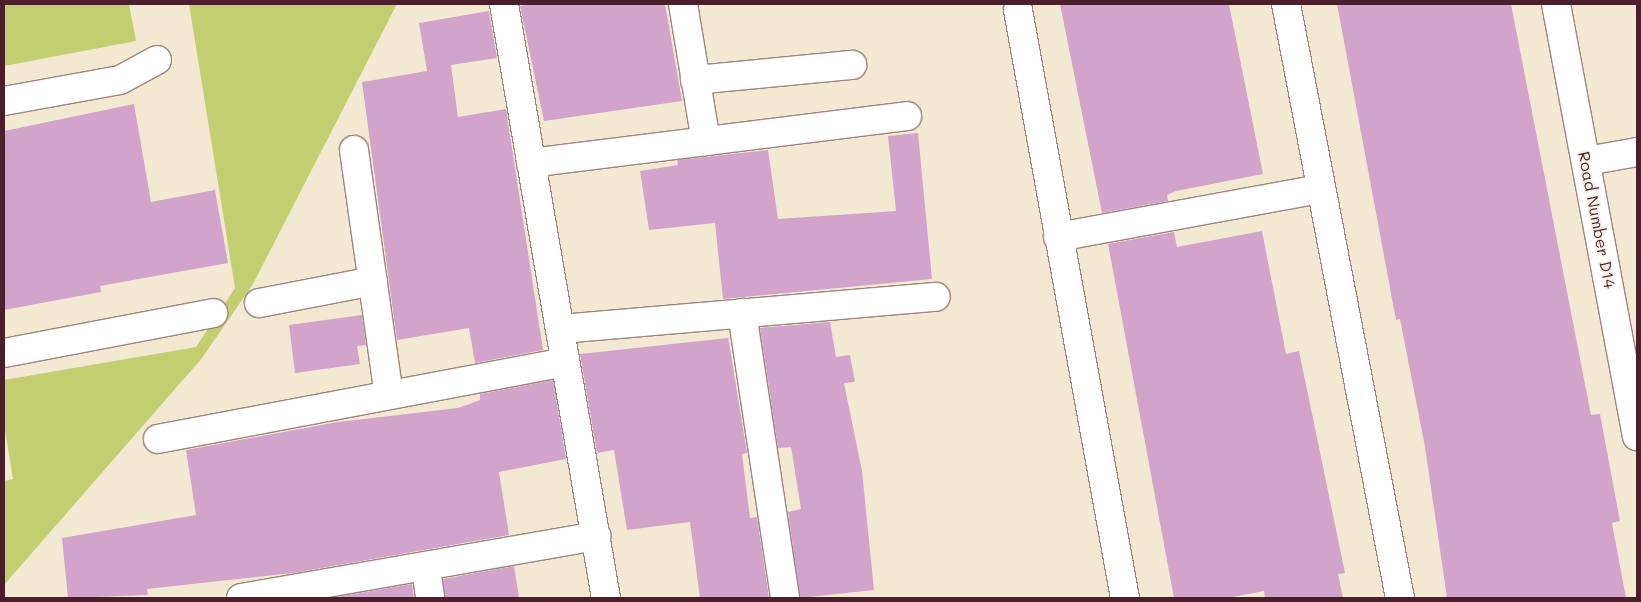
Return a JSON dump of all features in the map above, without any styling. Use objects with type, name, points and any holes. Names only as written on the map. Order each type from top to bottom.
[{"type":"street","points":[[504,4],[560,328],[564,362],[597,536],[606,598]]},
{"type":"street","points":[[682,4],[706,141]]},
{"type":"street","points":[[1286,4],[1320,190],[1400,598]]},
{"type":"street","name":"Road Number D14","points":[[1556,4],[1636,419]]},
{"type":"street","points":[[1018,10],[1125,598]]},
{"type":"street","points":[[4,101],[120,80],[157,60]]},
{"type":"street","points":[[695,80],[852,65]]},
{"type":"street","points":[[531,163],[907,116]]},
{"type":"street","points":[[354,150],[388,395]]},
{"type":"street","points":[[1587,161],[1637,152]]},
{"type":"street","points":[[1058,237],[1320,190]]},
{"type":"street","points":[[258,303],[373,281]]},
{"type":"street","points":[[560,328],[936,297]]},
{"type":"street","points":[[4,353],[213,312]]},
{"type":"street","points":[[742,313],[785,598]]},
{"type":"street","points":[[158,439],[564,362]]},
{"type":"street","points":[[241,598],[426,568],[597,536]]},
{"type":"street","points":[[426,568],[430,598]]},
{"type":"green space","points":[[4,4],[129,4],[136,41],[4,66]]},
{"type":"green space","points":[[189,4],[397,4],[253,284],[202,358],[4,585],[4,481],[13,479],[4,424],[4,380],[196,347],[235,288]]},
{"type":"building","points":[[535,4],[665,4],[682,101],[544,121],[520,6]]},
{"type":"building","points":[[1060,4],[1229,4],[1263,174],[1176,191],[1167,195],[1168,201],[1102,213]]},
{"type":"building","points":[[1337,4],[1511,4],[1591,415],[1600,414],[1620,521],[1612,523],[1626,598],[1447,598],[1425,447],[1400,319],[1396,320]]},
{"type":"building","points":[[489,11],[497,58],[451,65],[458,117],[506,109],[543,350],[475,363],[469,328],[397,340],[362,82],[427,71],[419,23]]},
{"type":"building","points":[[134,104],[151,202],[215,190],[228,263],[100,286],[101,292],[4,310],[4,131]]},
{"type":"building","points":[[918,133],[932,279],[723,299],[715,223],[649,230],[640,171],[678,165],[677,160],[768,150],[778,219],[896,211],[888,136]]},
{"type":"building","points":[[1262,231],[1286,354],[1299,351],[1345,573],[1338,574],[1343,598],[1265,598],[1264,591],[1227,598],[1174,598],[1108,244],[1174,232],[1177,247]]},
{"type":"building","points":[[362,315],[366,345],[357,346],[360,364],[295,373],[289,325]]},
{"type":"building","points":[[830,322],[836,357],[850,355],[855,382],[844,383],[862,471],[874,590],[800,598],[788,512],[801,509],[791,447],[778,448],[760,328]]},
{"type":"building","points":[[727,330],[747,453],[742,454],[750,518],[757,517],[769,598],[700,598],[690,522],[627,530],[614,450],[597,453],[580,354],[728,338]]},
{"type":"building","points":[[553,380],[566,459],[499,472],[509,535],[293,573],[147,589],[148,595],[68,598],[62,538],[196,515],[186,450],[338,422],[458,408],[480,400],[480,394]]},
{"type":"building","points":[[514,566],[519,598],[445,598],[443,579]]},
{"type":"building","points":[[412,584],[414,598],[331,598]]}]
